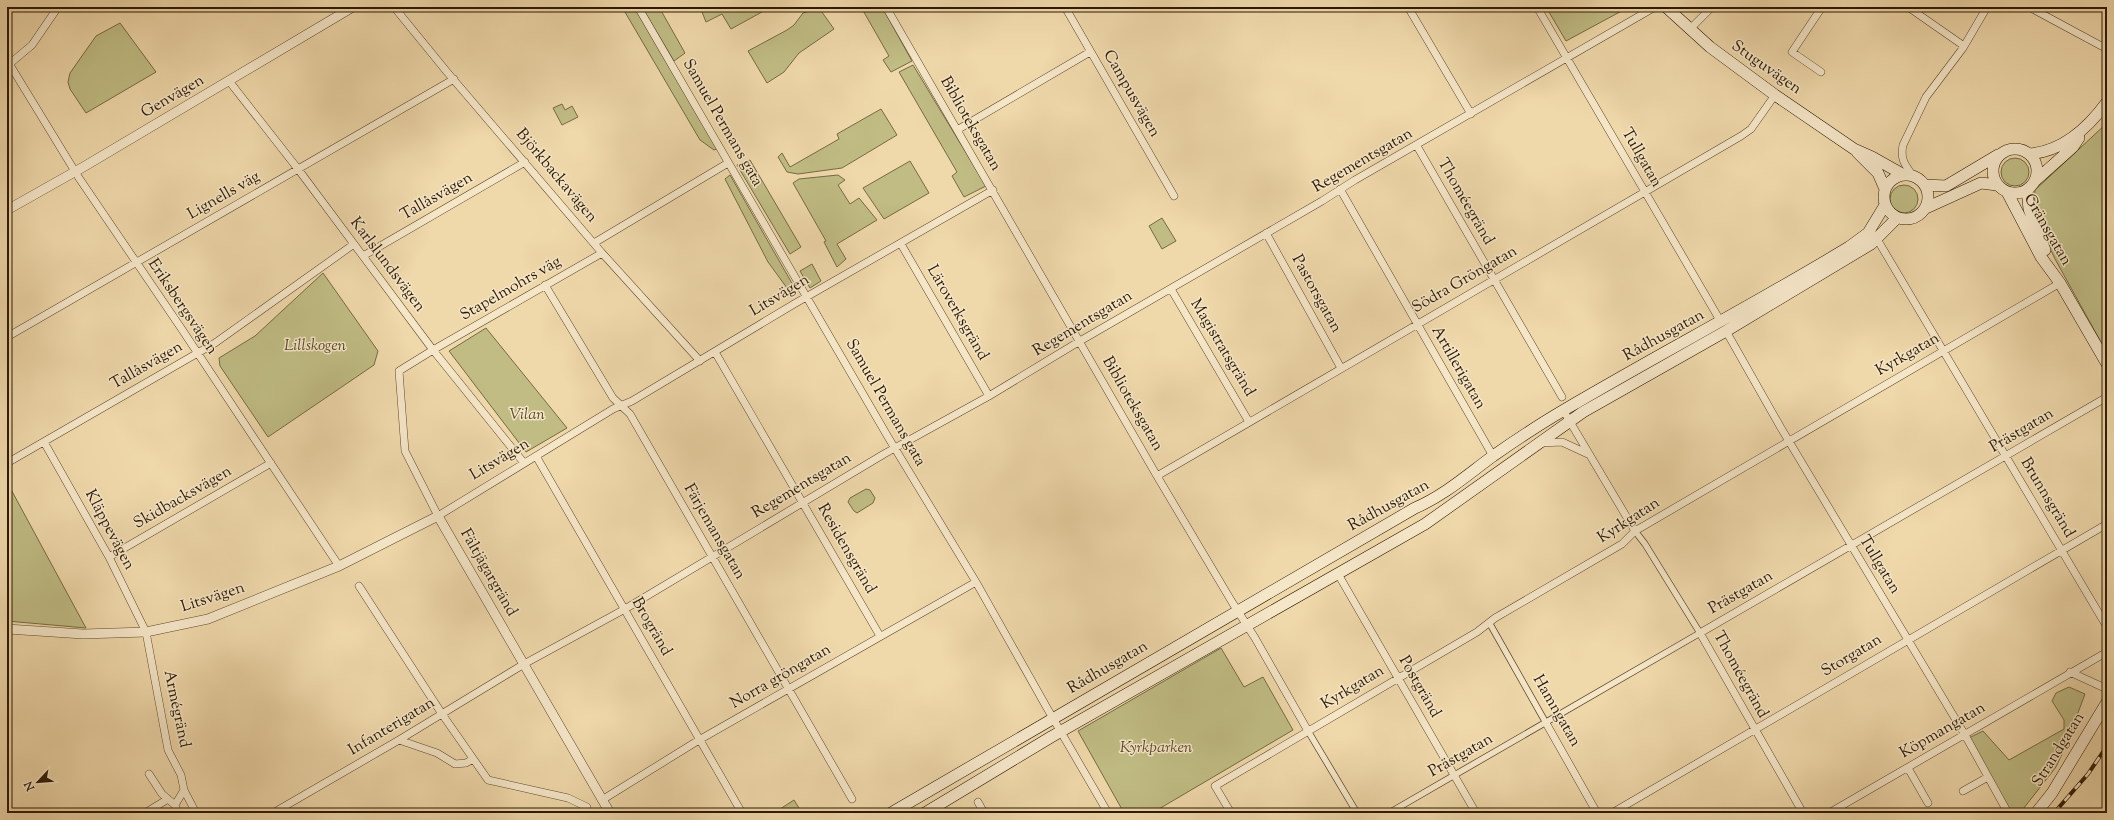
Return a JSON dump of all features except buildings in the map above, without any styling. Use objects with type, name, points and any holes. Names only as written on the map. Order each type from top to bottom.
[{"type":"main road","name":"Stuguvägen","points":[[1666,7],[1689,30],[1710,47],[1775,95],[1854,149],[1908,176]]},
{"type":"main road","points":[[2088,124],[2058,148],[2044,153],[2030,154],[2018,148],[2005,150],[1946,186],[1925,186],[1908,176],[1893,179],[1885,189],[1885,205],[1897,218],[1910,219],[1916,217],[1926,208],[1981,183],[1997,185],[2007,192],[2021,192],[2027,190],[2035,180],[2073,147],[2088,124],[2107,102]]},
{"type":"main road","name":"Stuguvägen","points":[[1854,149],[1878,173],[1885,189]]},
{"type":"main road","points":[[1997,185],[1994,179],[1993,166],[2000,154]]},
{"type":"main road","points":[[2030,154],[2037,166],[2035,180]]},
{"type":"main road","points":[[1925,186],[1928,193],[1926,208]]},
{"type":"main road","name":"Gränsgatan","points":[[2027,190],[2029,209],[2039,236],[2060,283]]},
{"type":"main road","name":"Gränsgatan","points":[[2007,192],[2041,256],[2060,283],[2107,364]]},
{"type":"main road","name":"Rådhusgatan","points":[[925,813],[1061,732],[1338,574],[1439,514],[1537,443],[1583,412],[1723,327],[1864,237],[1875,225],[1885,205]]},
{"type":"main road","name":"Rådhusgatan","points":[[891,813],[1238,610],[1415,508],[1432,501],[1464,479],[1493,456],[1563,410],[1723,327],[1871,244],[1897,218]]},
{"type":"main road","name":"Strandgatan","points":[[2036,813],[2052,794],[2107,702]]},
{"type":"street","points":[[8,64],[32,45],[58,7]]},
{"type":"street","name":"Genvägen","points":[[7,210],[229,82],[353,7]]},
{"type":"street","name":"Björkbackavägen","points":[[394,7],[602,253],[700,361]]},
{"type":"street","name":"Samuel Permans gata","points":[[638,7],[895,448],[976,582],[1108,813]]},
{"type":"street","name":"Biblioteksgatan","points":[[886,7],[1157,476],[1247,625],[1357,813]]},
{"type":"street","name":"Campusvägen","points":[[1065,7],[1174,196]]},
{"type":"street","points":[[1408,7],[1471,114]]},
{"type":"street","name":"Tullgatan","points":[[1537,7],[1789,441],[1965,735],[2008,813]]},
{"type":"street","name":"Regementsgatan","points":[[524,664],[625,609],[802,502],[989,396],[1080,341],[1655,7]]},
{"type":"street","points":[[1689,30],[1712,7]]},
{"type":"street","points":[[1821,72],[1792,52],[1822,7]]},
{"type":"street","points":[[1908,7],[1964,46]]},
{"type":"street","points":[[1908,176],[1902,161],[1901,153],[1909,133],[1926,97],[1964,46],[1987,7]]},
{"type":"street","points":[[2029,7],[2107,49]]},
{"type":"street","points":[[957,130],[1090,52]]},
{"type":"street","name":"Eriksbergsvägen","points":[[8,64],[75,172],[339,566]]},
{"type":"street","name":"Lignells väg","points":[[7,337],[454,79]]},
{"type":"street","name":"Karlslundsvägen","points":[[229,82],[298,169],[433,350],[524,463]]},
{"type":"street","name":"Södra Gröngatan","points":[[1157,476],[1741,136],[1751,128],[1775,95]]},
{"type":"street","name":"Thoméegränd","points":[[1417,146],[1562,397]]},
{"type":"street","name":"Tallåsvägen","points":[[363,256],[526,162]]},
{"type":"street","points":[[594,243],[728,163]]},
{"type":"street","name":"Litsvägen","points":[[7,629],[83,634],[146,632],[208,618],[339,566],[438,516],[613,409],[622,406],[993,190]]},
{"type":"street","name":"Artillerigatan","points":[[1340,190],[1493,456]]},
{"type":"street","name":"Pastorsgatan","points":[[1266,233],[1341,368]]},
{"type":"street","name":"Brunnsgränd","points":[[1877,239],[2107,627]]},
{"type":"street","name":"Tallåsvägen","points":[[7,463],[239,328],[354,244]]},
{"type":"street","name":"Läroverksgränd","points":[[900,244],[989,396]]},
{"type":"street","name":"Stapelmohrs väg","points":[[433,350],[602,253]]},
{"type":"street","name":"Kyrkgatan","points":[[1232,813],[1216,786],[1490,624],[1495,618],[1622,544],[1635,531],[2060,283]]},
{"type":"street","name":"Färjemansgatan","points":[[545,285],[613,398],[630,414],[852,798]]},
{"type":"street","name":"Magistratsgränd","points":[[1171,289],[1249,422]]},
{"type":"street","name":"Fältjägargränd","points":[[433,350],[399,371],[405,451],[438,516],[610,813]]},
{"type":"street","name":"Residensgränd","points":[[715,352],[880,636]]},
{"type":"street","name":"Prästgatan","points":[[1389,813],[2007,457],[2107,397]]},
{"type":"street","name":"Thoméegränd","points":[[1563,410],[1635,531],[1646,544],[1700,633],[1803,813]]},
{"type":"street","name":"Kläppevägen","points":[[44,442],[109,557],[146,632]]},
{"type":"street","points":[[1537,443],[1562,442],[1589,454]]},
{"type":"street","name":"Brogränd","points":[[536,456],[742,813]]},
{"type":"street","name":"Skidbacksvägen","points":[[109,557],[271,463]]},
{"type":"street","name":"Storgatan","points":[[1612,813],[1907,639],[2107,524]]},
{"type":"street","name":"Postgränd","points":[[1338,574],[1476,813]]},
{"type":"street","name":"Norra gröngatan","points":[[602,800],[699,740],[976,582]]},
{"type":"street","points":[[359,586],[442,714],[488,780],[568,798],[587,807],[586,813]]},
{"type":"street","name":"Hamngatan","points":[[1490,624],[1597,813]]},
{"type":"street","name":"Armégränd","points":[[146,632],[168,750],[181,775],[184,790],[196,813]]},
{"type":"street","name":"Köpmangatan","points":[[1829,813],[1965,735],[2082,665],[2107,652]]},
{"type":"street","name":"Infanterigatan","points":[[273,813],[399,740],[524,664]]},
{"type":"street","points":[[2070,672],[2107,689]]},
{"type":"street","points":[[399,740],[437,753],[455,764],[466,763],[473,759]]},
{"type":"street","points":[[1908,768],[1928,803]]},
{"type":"street","points":[[149,774],[162,794],[175,805],[178,813]]},
{"type":"street","points":[[1963,791],[1988,777]]},
{"type":"street","points":[[175,805],[184,790]]},
{"type":"street","points":[[145,813],[168,799]]},
{"type":"street","points":[[978,802],[984,813]]},
{"type":"green space","points":[[622,7],[634,7],[717,149],[714,150],[700,140]]},
{"type":"green space","points":[[642,7],[659,7],[685,53],[674,61]]},
{"type":"green space","points":[[700,7],[771,7],[731,29],[722,14],[706,22]]},
{"type":"green space","points":[[861,7],[882,7],[912,61],[891,72],[883,60],[889,56]]},
{"type":"green space","points":[[1546,7],[1629,7],[1566,41]]},
{"type":"green space","points":[[819,8],[834,29],[799,53],[784,72],[767,83],[748,51],[787,30],[794,25],[803,13]]},
{"type":"green space","points":[[120,23],[156,72],[86,113],[70,89],[68,82],[70,73],[96,36]]},
{"type":"green space","points":[[913,65],[986,186],[964,197],[952,176],[957,172],[899,72]]},
{"type":"green space","points":[[562,104],[565,110],[572,106],[578,117],[562,125],[553,108]]},
{"type":"green space","points":[[881,109],[897,135],[842,168],[798,174],[787,172],[778,157],[782,153],[790,167],[839,139],[837,134]]},
{"type":"green space","points":[[2107,123],[2107,353],[2055,259],[2040,227],[2034,205],[2035,190]]},
{"type":"green space","points":[[2015,158],[2025,162],[2029,172],[2025,182],[2015,186],[2005,182],[2001,172],[2005,162]]},
{"type":"green space","points":[[750,160],[801,247],[790,254],[737,165]]},
{"type":"green space","points":[[910,161],[929,193],[884,219],[863,188]]},
{"type":"green space","points":[[730,175],[793,285],[787,288],[768,262],[725,179]]},
{"type":"green space","points":[[838,175],[845,180],[838,185],[850,204],[859,198],[877,220],[837,244],[846,259],[837,267],[824,242],[826,241],[793,183],[799,179]]},
{"type":"green space","points":[[1904,185],[1914,189],[1918,199],[1914,209],[1904,213],[1894,209],[1890,199],[1894,189]]},
{"type":"green space","points":[[1162,218],[1176,241],[1162,249],[1149,226]]},
{"type":"green space","points":[[812,264],[821,281],[810,288],[800,271]]},
{"type":"green space","name":"Lillskogen","points":[[323,273],[378,351],[374,365],[268,437],[220,366],[219,358],[255,336]]},
{"type":"green space","name":"Vilan","points":[[486,328],[567,428],[526,452],[449,351]]},
{"type":"green space","points":[[7,482],[86,628],[7,621]]},
{"type":"green space","points":[[866,489],[870,490],[875,498],[873,503],[857,513],[848,502],[850,498]]},
{"type":"green space","name":"Kyrkparken","points":[[1221,648],[1244,687],[1263,677],[1293,730],[1152,813],[1124,813],[1078,731]]},
{"type":"green space","points":[[2069,687],[2085,694],[2064,750],[2056,767],[2020,813],[2011,813],[1969,738],[1983,731],[2009,760],[2064,729],[2064,720],[2052,701],[2056,693]]},
{"type":"green space","points":[[794,800],[802,813],[779,813],[777,811]]},
{"type":"railway","points":[[2054,813],[2088,774],[2107,746]]}]
